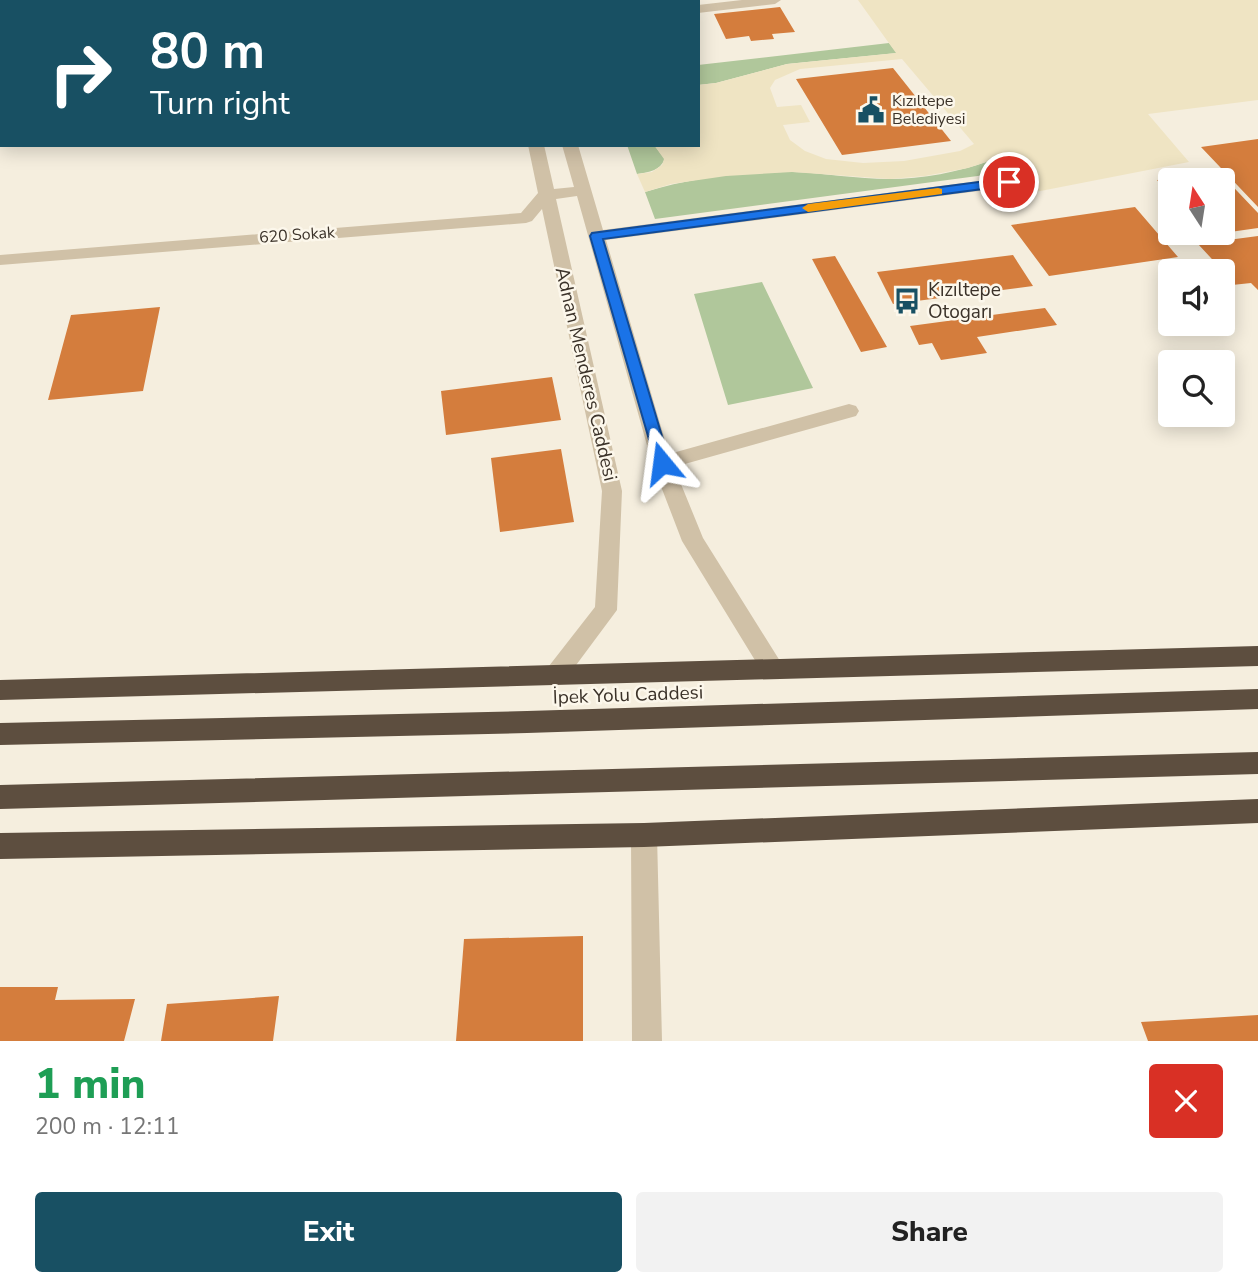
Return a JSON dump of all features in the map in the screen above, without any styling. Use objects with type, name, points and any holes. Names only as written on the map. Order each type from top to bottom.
[{"type":"highway","points":[[0,690],[1258,656]]},
{"type":"highway","name":"İpek Yolu Caddesi","points":[[0,734],[527,722],[1258,699]]},
{"type":"highway","points":[[0,797],[1258,763]]},
{"type":"highway","points":[[0,846],[644,835],[1258,811]]},
{"type":"street","points":[[700,9],[775,0]]},
{"type":"street","name":"Adnan Menderes Caddesi","points":[[536,147],[612,491],[606,610],[557,673]]},
{"type":"street","points":[[571,147],[662,463],[693,541],[772,668]]},
{"type":"street","points":[[596,236],[1009,182]]},
{"type":"street","points":[[545,195],[583,191]]},
{"type":"street","name":"620 Sokak","points":[[0,260],[526,218],[545,195]]},
{"type":"street","points":[[662,463],[849,411]]},
{"type":"street","points":[[644,835],[647,1041]]},
{"type":"green space","points":[[889,43],[897,53],[787,64],[700,85],[700,65]]},
{"type":"green space","points":[[628,147],[656,147],[665,159],[663,163],[650,172],[637,174]]},
{"type":"green space","points":[[989,161],[1000,173],[655,219],[645,192],[718,176],[775,172],[877,179],[915,178],[953,172]]},
{"type":"green space","points":[[762,282],[813,388],[728,405],[694,294]]},
{"type":"shaded area","points":[[858,0],[1258,0],[1258,100],[1148,114],[1189,162],[1020,195],[989,161],[925,176],[890,179],[792,172],[726,176],[671,184],[645,192],[637,174],[652,172],[662,165],[664,159],[655,147],[700,147],[700,85],[787,64],[896,53]],"holes":[[[902,59],[974,144],[960,151],[904,161],[863,163],[826,159],[805,151],[790,140],[783,125],[810,122],[801,105],[777,107],[770,88],[775,80],[800,69]]]},
{"type":"building","points":[[780,7],[795,32],[772,34],[774,39],[751,41],[749,36],[726,39],[714,14]]},
{"type":"building","name":"Kızıltepe Belediyesi","points":[[893,68],[951,141],[842,155],[796,79]]},
{"type":"building","points":[[1258,139],[1258,207],[1236,184],[1236,168],[1221,168],[1201,147]]},
{"type":"building","points":[[1236,190],[1258,213],[1258,228],[1236,231]]},
{"type":"building","points":[[1135,207],[1158,234],[1158,245],[1168,245],[1178,257],[1049,276],[1011,225]]},
{"type":"building","points":[[1258,236],[1258,290],[1251,283],[1235,285],[1235,259],[1212,259],[1199,245],[1236,245],[1236,239]]},
{"type":"building","points":[[1013,255],[1033,286],[893,304],[877,272]]},
{"type":"building","points":[[835,256],[887,347],[861,352],[812,259]]},
{"type":"building","points":[[160,307],[143,391],[48,400],[71,315]]},
{"type":"building","points":[[1045,308],[1057,325],[977,337],[987,353],[941,360],[932,343],[919,345],[910,326]]},
{"type":"building","points":[[552,377],[561,420],[446,435],[441,391]]},
{"type":"building","points":[[561,449],[574,522],[500,532],[491,458]]},
{"type":"building","points":[[583,936],[583,1041],[456,1041],[464,939]]},
{"type":"building","points":[[0,987],[58,987],[55,1000],[135,999],[124,1041],[0,1041]]},
{"type":"building","points":[[279,996],[273,1041],[161,1041],[167,1004]]},
{"type":"building","points":[[1258,1015],[1258,1041],[1148,1041],[1141,1022]]},
{"type":"slow traffic","points":[[808,208],[938,191]]},
{"type":"place","name":"Kızıltepe Belediyesi","points":[[871,110]]},
{"type":"place","name":"Kızıltepe Otogarı","points":[[907,301]]},
{"type":"route","points":[[662,463],[596,236],[1009,182]]}]
